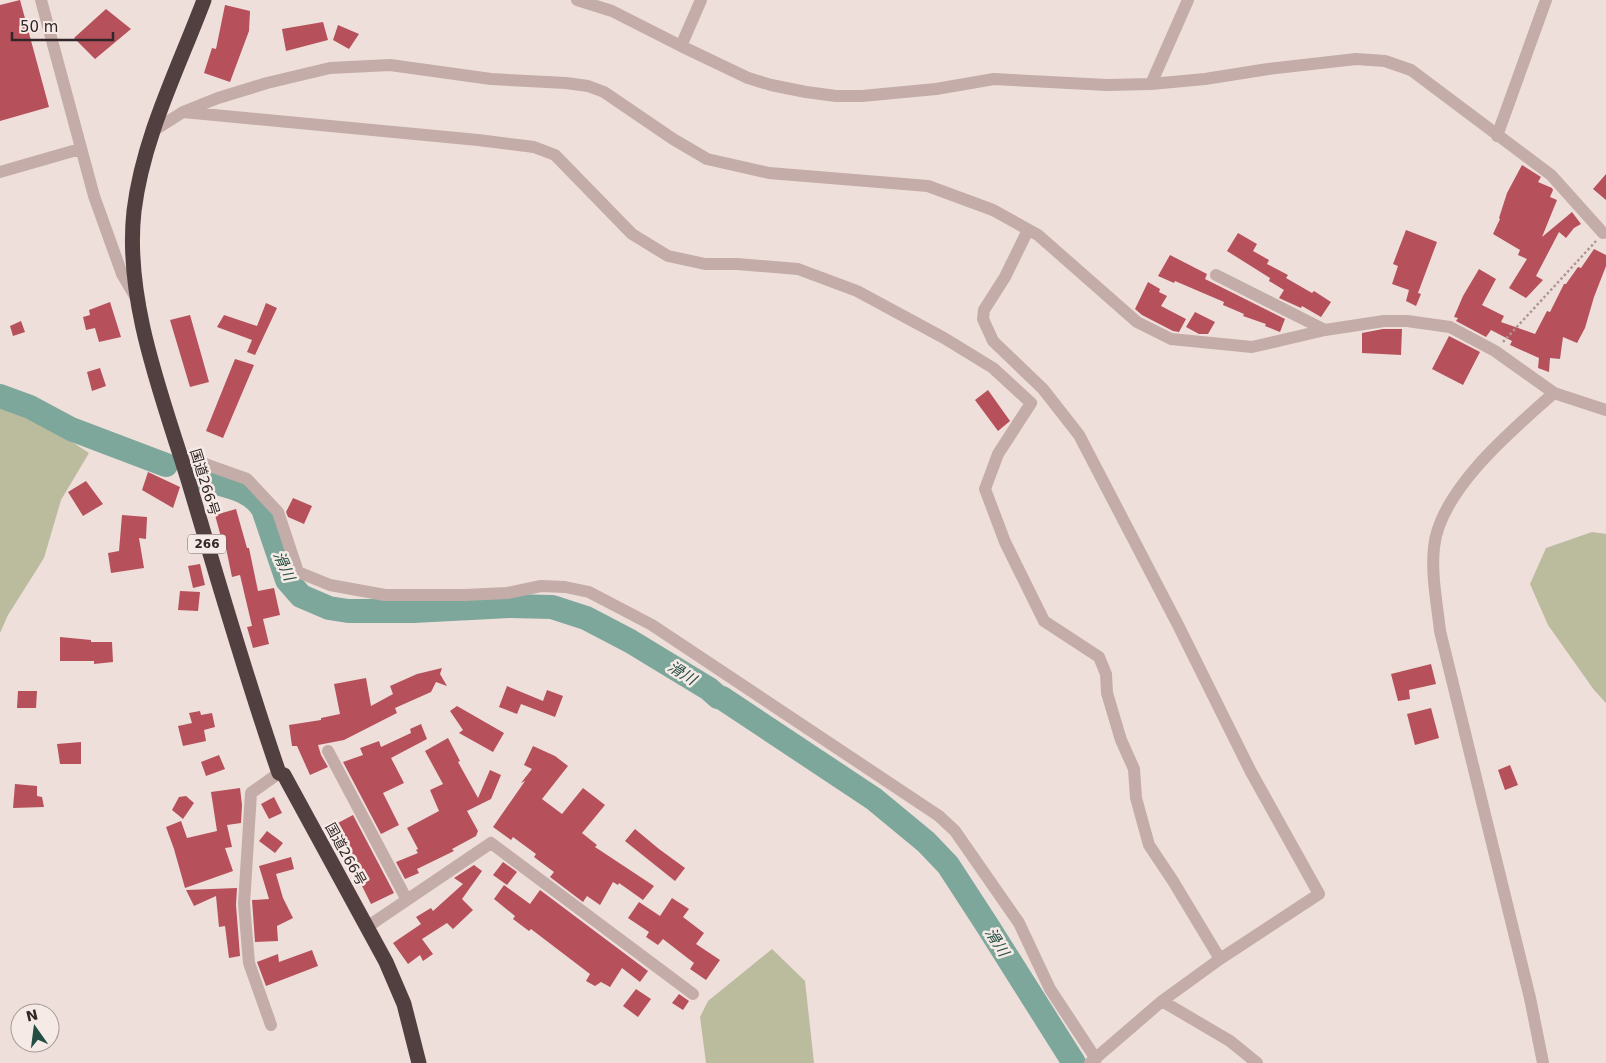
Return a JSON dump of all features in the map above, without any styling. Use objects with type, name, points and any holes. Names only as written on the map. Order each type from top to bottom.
[{"type":"highway","name":"国道266号","points":[[204,0],[153,131],[139,177],[134,213],[133,250],[141,324],[254,701],[279,773],[284,775],[395,981],[404,1004],[419,1063]]},
{"type":"street","points":[[42,0],[94,196],[122,274],[138,302]]},
{"type":"street","points":[[576,0],[612,11],[748,78],[771,85],[836,96],[862,96],[936,89],[994,79],[1107,85],[1151,84],[1205,79],[1268,68],[1337,61],[1385,61],[1411,70],[1551,175],[1603,233]]},
{"type":"street","points":[[681,46],[701,0]]},
{"type":"street","points":[[1151,84],[1188,0]]},
{"type":"street","points":[[1497,136],[1546,0]]},
{"type":"street","points":[[153,131],[183,112],[218,98],[267,83],[330,68],[390,65],[491,79],[588,86],[604,92],[673,139],[707,159],[769,173],[928,186],[993,210],[1038,236],[1137,322],[1170,338],[1252,347],[1324,330],[1384,321],[1416,322],[1450,327],[1495,351],[1554,393],[1606,410]]},
{"type":"street","points":[[183,112],[534,147],[555,155],[632,234],[668,256],[705,264],[737,264],[798,269],[814,274],[857,291],[944,338],[993,368],[1031,403],[998,454],[985,489],[995,516],[1005,542],[1044,620],[1099,657],[1106,674],[1107,693],[1121,740],[1134,769],[1136,798],[1149,845],[1220,959]]},
{"type":"street","points":[[0,172],[80,149]]},
{"type":"street","points":[[182,460],[202,463],[247,479],[278,512],[298,572],[330,585],[385,595],[418,596],[490,594],[541,586],[565,586],[590,592],[652,625],[931,810],[955,831],[1019,923],[1050,989],[1093,1061],[1162,1000],[1220,959],[1320,894],[1251,772],[1178,625],[1079,434],[1043,389],[993,341],[983,319],[984,310],[1005,277],[1028,230]]},
{"type":"street","points":[[1216,275],[1324,330]]},
{"type":"street","points":[[1543,1063],[1530,998],[1440,631],[1434,579],[1434,546],[1441,520],[1463,483],[1509,432],[1554,393]]},
{"type":"street","points":[[328,751],[407,900]]},
{"type":"street","points":[[272,1025],[249,963],[244,904],[251,793],[279,773]]},
{"type":"street","points":[[367,927],[491,843],[692,994]]},
{"type":"street","points":[[1162,1000],[1230,1041],[1257,1063]]},
{"type":"path","points":[[1495,351],[1603,233]]},
{"type":"green space","points":[[0,405],[63,436],[89,453],[61,500],[44,558],[8,615],[0,633]]},
{"type":"green space","points":[[1592,532],[1606,534],[1606,703],[1594,690],[1548,625],[1530,584],[1546,548]]},
{"type":"green space","points":[[772,949],[805,981],[814,1063],[706,1063],[700,1017],[708,1001]]},
{"type":"building","points":[[20,0],[49,107],[0,121],[0,5]]},
{"type":"building","points":[[225,5],[250,11],[249,31],[230,82],[204,73],[212,48],[216,49]]},
{"type":"building","points":[[106,9],[131,29],[95,59],[74,38]]},
{"type":"building","points":[[323,22],[328,40],[286,51],[282,29]]},
{"type":"building","points":[[338,25],[359,34],[349,49],[333,40]]},
{"type":"building","points":[[1522,165],[1541,177],[1538,182],[1552,188],[1550,197],[1557,200],[1542,237],[1572,212],[1581,224],[1574,228],[1566,238],[1559,232],[1536,276],[1543,280],[1526,298],[1509,288],[1527,259],[1518,255],[1520,250],[1493,234],[1500,219],[1507,193]]},
{"type":"building","points":[[1606,174],[1606,200],[1593,189]]},
{"type":"building","points":[[1406,230],[1437,242],[1418,293],[1421,294],[1416,306],[1406,301],[1409,290],[1392,284],[1398,266],[1393,264]]},
{"type":"building","points":[[1238,233],[1257,244],[1253,251],[1269,260],[1267,264],[1288,275],[1286,278],[1312,293],[1314,291],[1331,302],[1321,317],[1302,306],[1301,308],[1279,298],[1284,290],[1269,281],[1270,278],[1227,251]]},
{"type":"building","points":[[1594,249],[1606,255],[1606,266],[1585,328],[1577,343],[1563,337],[1560,359],[1550,358],[1549,372],[1538,368],[1539,358],[1510,345],[1512,341],[1491,330],[1486,337],[1456,321],[1458,318],[1454,317],[1463,296],[1479,269],[1496,279],[1482,305],[1504,316],[1501,322],[1535,334],[1547,311],[1550,312],[1564,284],[1566,284],[1578,267],[1581,268]]},
{"type":"building","points":[[1170,255],[1207,274],[1205,279],[1285,319],[1280,332],[1265,326],[1266,324],[1243,316],[1244,314],[1223,305],[1224,302],[1175,281],[1174,283],[1158,276]]},
{"type":"building","points":[[1148,282],[1160,289],[1159,292],[1167,296],[1161,306],[1186,319],[1179,332],[1173,331],[1142,315],[1135,309]]},
{"type":"building","points":[[110,302],[121,337],[99,342],[95,328],[86,330],[83,317],[90,315],[89,310]]},
{"type":"building","points":[[266,303],[277,308],[255,355],[247,352],[252,340],[217,327],[224,315],[257,326]]},
{"type":"building","points":[[1195,312],[1215,322],[1208,334],[1199,334],[1186,327]]},
{"type":"building","points":[[190,315],[209,382],[190,387],[170,320]]},
{"type":"building","points":[[21,321],[25,332],[13,336],[10,326]]},
{"type":"building","points":[[1383,329],[1402,329],[1401,355],[1362,353],[1362,333]]},
{"type":"building","points":[[1449,336],[1480,352],[1463,385],[1432,369]]},
{"type":"building","points":[[235,359],[254,365],[223,438],[206,431]]},
{"type":"building","points":[[100,368],[106,386],[92,391],[87,372]]},
{"type":"building","points":[[988,390],[1010,421],[998,431],[975,400]]},
{"type":"building","points":[[148,472],[180,487],[173,508],[142,490]]},
{"type":"building","points":[[86,481],[103,504],[83,516],[68,492]]},
{"type":"building","points":[[293,498],[312,506],[304,524],[288,517],[286,512]]},
{"type":"building","points":[[236,509],[247,548],[249,548],[258,591],[274,588],[280,615],[263,619],[269,644],[253,648],[247,627],[252,626],[240,575],[232,577],[226,548],[224,548],[215,515]]},
{"type":"building","points":[[122,515],[147,517],[146,539],[139,538],[144,568],[111,573],[108,553],[119,551]]},
{"type":"building","points":[[200,564],[205,585],[193,588],[188,566]]},
{"type":"building","points":[[180,591],[200,592],[198,611],[178,610]]},
{"type":"building","points":[[60,637],[91,640],[91,642],[112,642],[113,662],[94,664],[94,661],[60,661]]},
{"type":"building","points":[[1431,664],[1436,684],[1409,690],[1410,699],[1398,701],[1391,674]]},
{"type":"building","points":[[442,668],[440,674],[447,686],[436,682],[431,692],[395,708],[397,713],[344,740],[318,745],[328,767],[310,775],[297,746],[292,746],[289,725],[321,720],[321,718],[340,714],[334,684],[366,678],[371,706],[393,694],[390,686],[417,674]]},
{"type":"building","points":[[507,686],[543,701],[547,690],[563,696],[555,717],[521,704],[517,714],[499,707]]},
{"type":"building","points":[[18,691],[37,691],[36,708],[17,708]]},
{"type":"building","points":[[457,706],[504,733],[493,752],[459,733],[463,730],[450,711]]},
{"type":"building","points":[[1431,708],[1439,738],[1415,745],[1407,714]]},
{"type":"building","points":[[200,711],[201,715],[212,713],[215,727],[204,730],[206,741],[183,746],[178,726],[192,723],[189,713]]},
{"type":"building","points":[[421,724],[427,739],[391,758],[404,783],[383,793],[399,825],[381,834],[343,762],[363,755],[360,748],[379,741],[381,747],[411,733],[410,729]]},
{"type":"building","points":[[448,738],[460,761],[458,762],[478,798],[490,770],[501,775],[491,799],[467,811],[478,831],[476,836],[452,849],[454,851],[417,869],[419,873],[405,879],[396,862],[418,853],[416,850],[418,849],[407,828],[439,811],[430,790],[443,784],[425,751]]},
{"type":"building","points":[[81,742],[81,764],[60,764],[57,744]]},
{"type":"building","points":[[533,746],[555,756],[568,766],[542,799],[562,814],[583,788],[605,805],[582,833],[597,845],[595,847],[654,886],[643,900],[619,883],[618,885],[613,882],[600,905],[587,896],[583,902],[550,877],[554,872],[534,857],[536,854],[513,837],[511,840],[493,827],[532,769],[524,765]]},
{"type":"building","points":[[219,755],[225,769],[206,776],[201,762]]},
{"type":"building","points":[[1510,765],[1518,785],[1505,790],[1498,770]]},
{"type":"building","points":[[15,784],[37,786],[37,796],[42,797],[44,807],[13,808]]},
{"type":"building","points":[[240,788],[242,805],[241,823],[227,825],[232,847],[225,848],[233,871],[185,888],[166,827],[181,821],[187,838],[217,831],[211,792]]},
{"type":"building","points":[[186,796],[194,803],[183,819],[172,810],[179,797]]},
{"type":"building","points":[[274,797],[282,813],[269,819],[261,804]]},
{"type":"building","points":[[353,815],[394,893],[371,904],[354,864],[357,862],[336,824]]},
{"type":"building","points":[[635,829],[685,868],[675,881],[625,841]]},
{"type":"building","points":[[267,831],[283,843],[275,853],[259,841]]},
{"type":"building","points":[[291,857],[294,869],[276,874],[283,898],[293,918],[277,926],[278,941],[255,942],[252,900],[269,899],[259,866]]},
{"type":"building","points":[[503,862],[517,872],[507,885],[493,875]]},
{"type":"building","points":[[474,865],[482,871],[462,899],[473,910],[453,929],[447,923],[422,939],[433,954],[423,961],[420,955],[408,964],[393,943],[421,924],[416,917],[431,908],[433,911],[463,884],[454,878]]},
{"type":"building","points":[[504,885],[530,904],[540,890],[648,971],[640,982],[622,968],[610,987],[601,982],[595,986],[586,981],[590,974],[531,929],[529,931],[513,919],[515,916],[494,899]]},
{"type":"building","points":[[237,888],[236,905],[240,956],[229,958],[225,926],[219,927],[216,896],[194,906],[186,890]]},
{"type":"building","points":[[672,898],[689,909],[683,917],[704,933],[696,944],[720,960],[706,980],[690,969],[694,963],[663,939],[658,945],[646,937],[649,932],[628,918],[639,902],[660,916]]},
{"type":"building","points":[[312,950],[318,966],[266,986],[257,962],[278,954],[279,962]]},
{"type":"building","points":[[636,989],[651,999],[638,1017],[623,1006]]},
{"type":"building","points":[[679,994],[689,1001],[683,1010],[672,1003]]},
{"type":"waterway","name":"滑川","points":[[0,396],[30,407],[71,429],[166,465]]},
{"type":"waterway","name":"滑川","points":[[205,480],[237,489],[258,502],[263,509],[287,580],[301,596],[329,608],[348,611],[413,611],[510,606],[552,607],[586,618],[630,641],[709,689],[718,697],[874,799],[926,842],[948,865],[1074,1063]]}]
